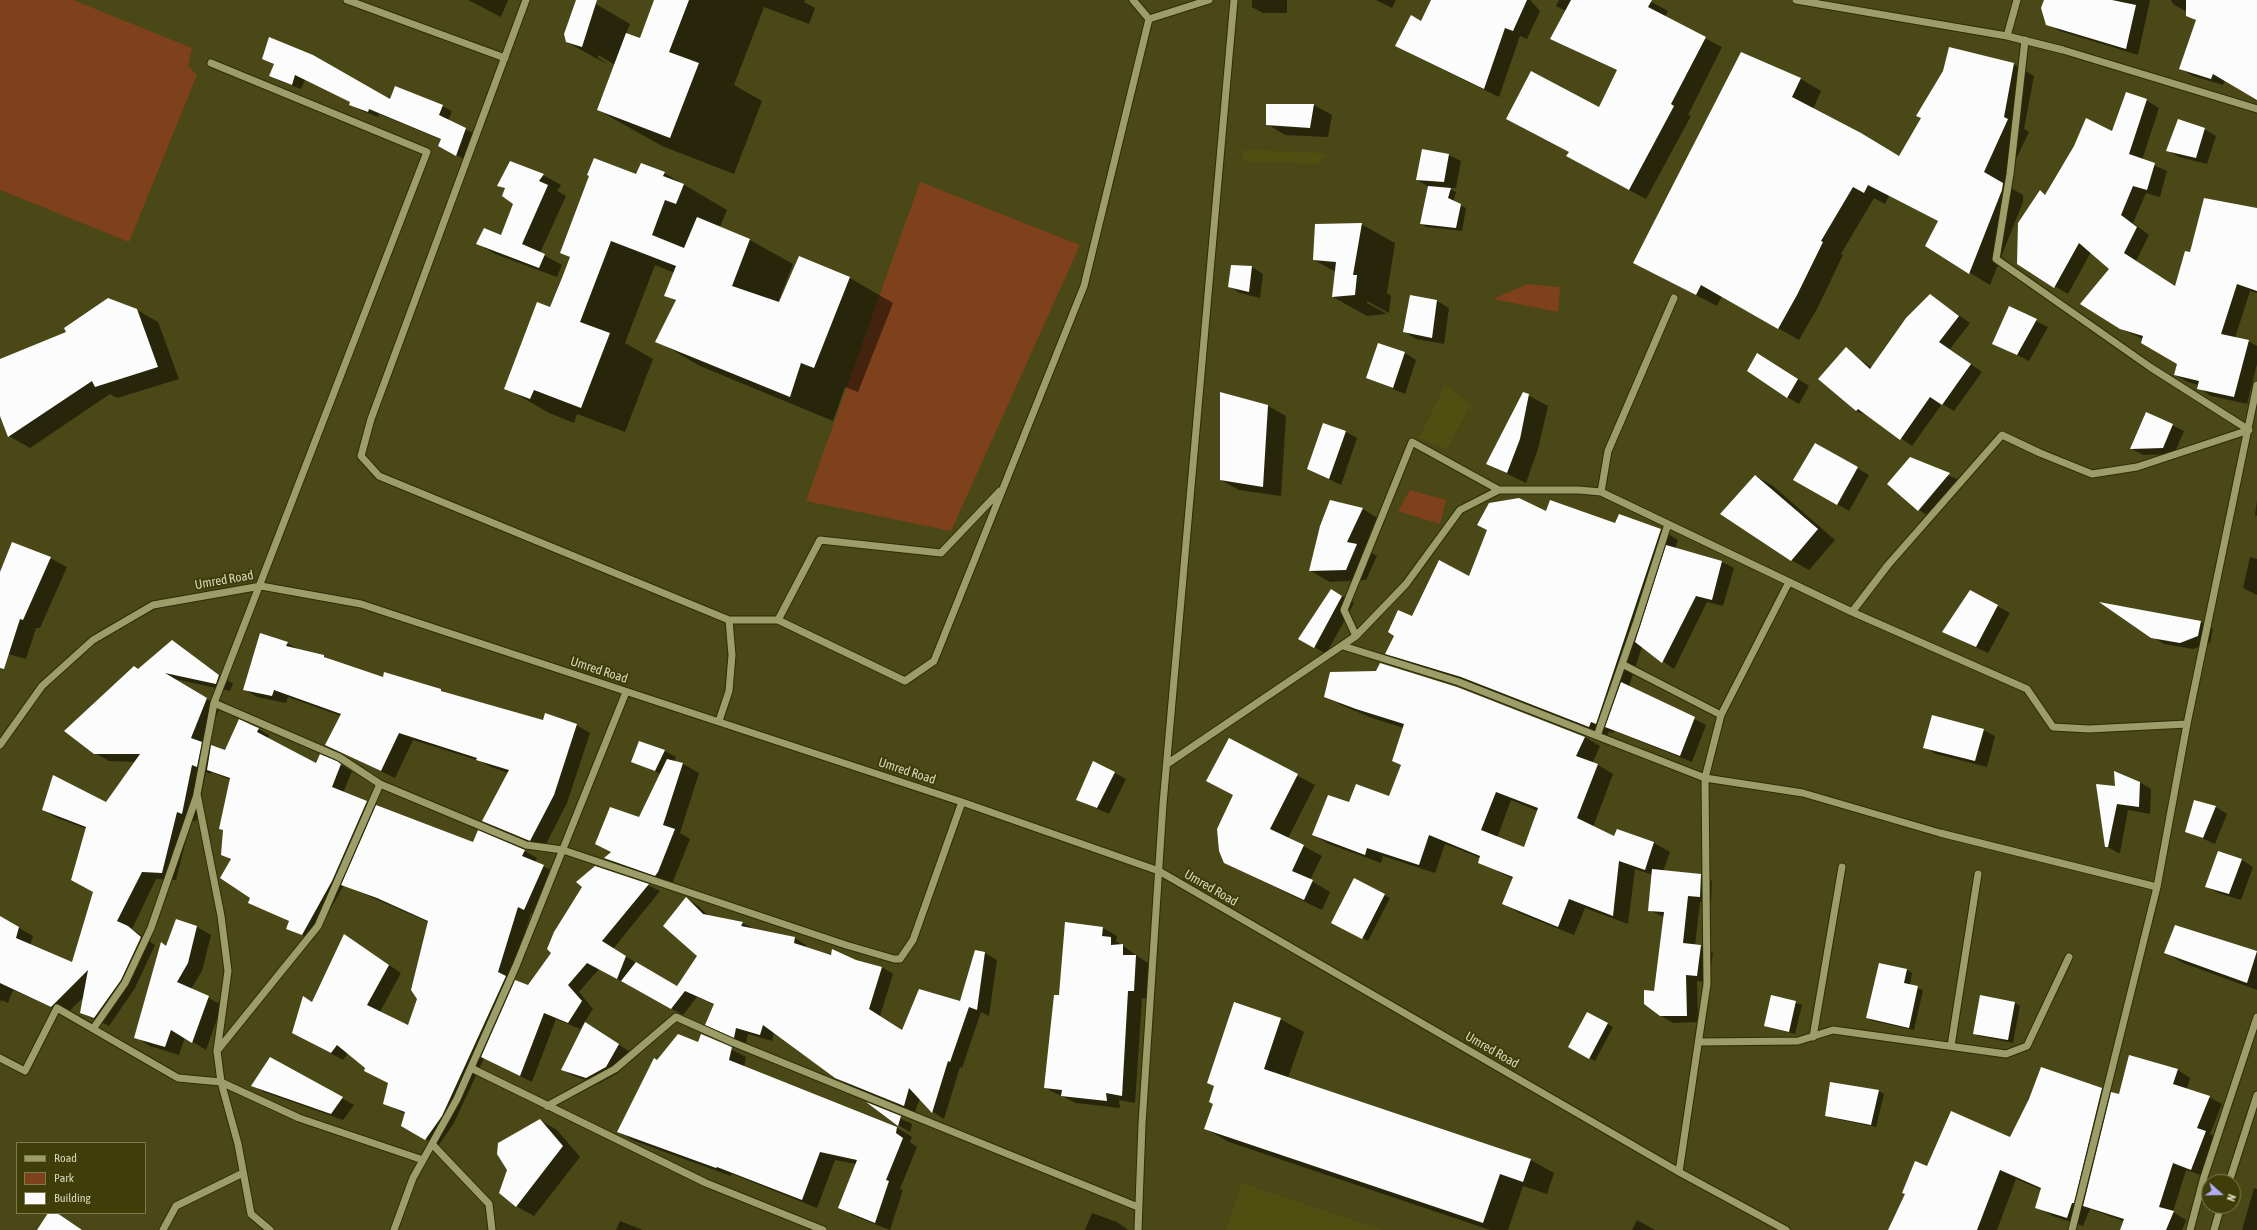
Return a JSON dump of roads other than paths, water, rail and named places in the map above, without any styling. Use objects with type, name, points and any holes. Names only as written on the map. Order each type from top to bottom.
[{"type":"street","points":[[347,0],[505,58]]},
{"type":"street","points":[[526,0],[371,419],[361,456],[379,476],[729,620],[778,620],[905,680],[934,661],[1084,286],[1149,19]]},
{"type":"street","points":[[1133,0],[1149,19]]},
{"type":"street","points":[[1149,19],[1209,0]]},
{"type":"street","points":[[1138,1230],[1138,1207],[1167,764],[1234,0]]},
{"type":"street","points":[[1796,0],[2025,40],[2064,50],[2257,109]]},
{"type":"street","points":[[2007,36],[2017,0]]},
{"type":"street","points":[[2025,40],[2010,174],[1996,259],[2150,367],[2249,430]]},
{"type":"street","points":[[94,1029],[125,983],[150,928],[197,794],[214,703],[261,586],[428,152],[211,63]]},
{"type":"street","points":[[1601,492],[1608,451],[1674,298]]},
{"type":"street","points":[[2072,1230],[2157,887],[2187,724],[2249,430],[2257,385]]},
{"type":"street","points":[[1852,612],[1888,565],[2002,435],[2040,453],[2092,474],[2137,467],[2249,430]]},
{"type":"street","points":[[1356,636],[1344,610],[1412,442],[1499,490]]},
{"type":"street","points":[[778,620],[820,540],[941,554],[1004,488]]},
{"type":"street","points":[[1167,764],[1356,636],[1406,584],[1460,510],[1499,490],[1579,490],[1601,492],[1852,612],[2027,689],[2053,727],[2089,729],[2187,724]]},
{"type":"street","points":[[1597,736],[1668,524]]},
{"type":"street","points":[[1679,1172],[1700,1042],[1707,984],[1705,778],[1721,715],[1789,582]]},
{"type":"street","name":"Umred Road","points":[[0,745],[42,686],[93,640],[153,605],[261,586],[361,604],[962,802],[1159,871],[1679,1172],[1786,1230]]},
{"type":"street","points":[[719,721],[729,690],[732,655],[729,620]]},
{"type":"street","points":[[1343,646],[1459,682],[1705,778],[1803,793],[1940,833],[2157,887]]},
{"type":"street","points":[[1622,664],[1721,715]]},
{"type":"street","points":[[394,1230],[413,1178],[457,1099],[516,966],[626,692]]},
{"type":"street","points":[[214,703],[339,757],[380,784],[526,845],[562,850],[846,945],[900,959],[913,940],[962,802]]},
{"type":"street","points":[[217,1051],[318,926],[380,784]]},
{"type":"street","points":[[197,794],[221,916],[228,971],[217,1051],[220,1082],[238,1144],[251,1214],[270,1230]]},
{"type":"street","points":[[1813,1037],[1842,867]]},
{"type":"street","points":[[1952,1046],[1978,874]]},
{"type":"street","points":[[1700,1042],[1798,1041],[1834,1030],[2006,1054],[2026,1046],[2069,957]]},
{"type":"street","points":[[0,1058],[25,1071],[57,1008],[178,1078],[220,1082],[299,1118],[423,1160]]},
{"type":"street","points":[[547,1106],[615,1069],[676,1017],[732,1042],[1138,1207]]},
{"type":"street","points":[[2190,1230],[2204,1177],[2257,1017]]},
{"type":"street","points":[[470,1068],[706,1183],[823,1230]]},
{"type":"street","points":[[2232,1174],[2257,1095]]},
{"type":"street","points":[[432,1144],[489,1204],[492,1230]]},
{"type":"street","points":[[163,1230],[176,1206],[243,1173]]},
{"type":"street","points":[[2214,1230],[2219,1214]]}]
